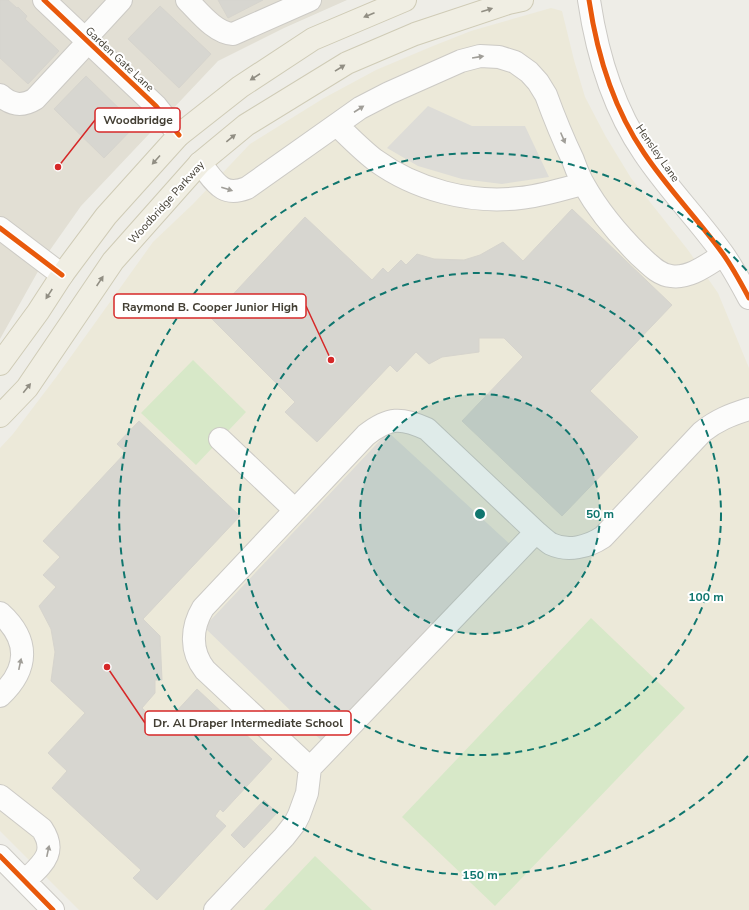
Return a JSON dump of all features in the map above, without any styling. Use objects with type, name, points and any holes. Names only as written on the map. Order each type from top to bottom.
[{"type":"main road","points":[[0,364],[38,312],[62,275],[106,216],[179,135],[240,87],[313,39],[405,0]]},
{"type":"main road","name":"Woodbridge Parkway","points":[[0,416],[27,388],[113,261],[200,163],[246,125],[347,63],[415,34],[522,0]]},
{"type":"main road","points":[[179,135],[200,163]]},
{"type":"main road","points":[[38,312],[66,332]]},
{"type":"street","name":"Garden Gate Lane","points":[[44,0],[156,106],[179,135]]},
{"type":"street","points":[[0,95],[13,104],[22,104],[35,99],[121,0]]},
{"type":"street","points":[[186,0],[217,29],[227,34],[233,34],[310,0]]},
{"type":"street","name":"Hensley Lane","points":[[589,0],[603,65],[612,93],[625,121],[644,154],[723,255],[749,298]]},
{"type":"street","points":[[200,163],[218,186],[227,191],[237,192],[247,188],[360,108],[389,93],[461,61],[480,56],[498,57],[515,62],[529,72],[538,82],[546,95],[583,184],[595,203],[632,248],[650,266],[663,275],[683,276],[702,268],[723,255]]},
{"type":"street","points":[[337,125],[365,152],[392,170],[423,185],[456,195],[487,199],[521,198],[583,184]]},
{"type":"street","points":[[0,228],[62,275]]},
{"type":"street","points":[[310,768],[205,670],[198,661],[194,650],[193,639],[195,627],[198,616],[203,608],[366,435],[380,425],[394,421],[412,422],[427,429],[536,532],[552,544],[568,548],[592,544],[603,537],[702,432],[716,422],[749,409]]},
{"type":"street","points":[[220,440],[295,510]]},
{"type":"street","points":[[215,910],[284,837],[295,823],[300,815],[307,793],[310,768],[536,532]]},
{"type":"street","points":[[0,613],[9,621],[20,639],[22,661],[13,682],[0,696]]},
{"type":"street","points":[[0,796],[42,829],[49,842],[49,852],[45,860],[25,881]]},
{"type":"street","points":[[0,856],[53,910]]},
{"type":"shaded area","points":[[0,0],[347,0],[284,28],[218,61],[81,206],[50,250],[0,339]]},
{"type":"shaded area","points":[[551,8],[562,11],[585,97],[606,137],[631,178],[688,250],[718,293],[749,368],[749,910],[79,910],[0,831],[0,448],[13,434],[57,376],[153,242],[193,204],[250,144],[324,98],[376,70],[471,31]]},
{"type":"shaded area","points":[[428,106],[472,126],[525,126],[549,177],[502,184],[462,179],[418,166],[387,148]]},
{"type":"shaded area","points":[[388,432],[512,546],[325,744],[204,627]]},
{"type":"green space","points":[[193,360],[246,412],[196,465],[141,413]]},
{"type":"green space","points":[[591,618],[685,708],[495,906],[402,817]]},
{"type":"green space","points":[[315,856],[372,910],[264,910]]},
{"type":"building","points":[[0,0],[8,0],[17,8],[18,7],[27,16],[25,19],[59,51],[28,84],[0,58]]},
{"type":"building","points":[[218,0],[263,0],[228,18]]},
{"type":"building","points":[[160,6],[211,54],[179,88],[128,39]]},
{"type":"building","points":[[86,76],[136,125],[104,158],[54,109]]},
{"type":"building","points":[[572,209],[672,305],[590,391],[638,437],[562,516],[462,421],[523,357],[504,338],[479,338],[479,352],[442,357],[429,364],[416,352],[397,372],[390,365],[317,442],[285,412],[295,402],[211,318],[305,217],[372,280],[383,268],[388,273],[401,260],[406,265],[417,254],[434,259],[464,260],[480,255],[503,242],[523,261]]},
{"type":"building","points":[[139,421],[240,516],[143,619],[160,636],[162,680],[155,680],[155,693],[142,708],[162,727],[197,689],[272,759],[223,812],[220,809],[215,816],[226,826],[157,900],[133,878],[141,870],[52,788],[67,771],[48,753],[85,713],[51,681],[55,652],[51,629],[39,606],[56,587],[43,575],[60,557],[43,541],[126,452],[117,444]]},
{"type":"building","points":[[264,800],[277,813],[244,848],[231,835]]},
{"type":"cycle path","points":[[44,0],[156,106],[179,135]]},
{"type":"cycle path","points":[[589,0],[592,20],[602,60],[623,118],[653,166],[723,254],[734,270],[749,298]]},
{"type":"cycle path","points":[[0,228],[62,275]]},
{"type":"cycle path","points":[[0,856],[53,910]]},
{"type":"place","name":"Woodbridge","points":[[58,167]]},
{"type":"place","name":"Raymond B. Cooper Junior High","points":[[331,360]]},
{"type":"place","name":"Dr. Al Draper Intermediate School","points":[[107,667]]}]
